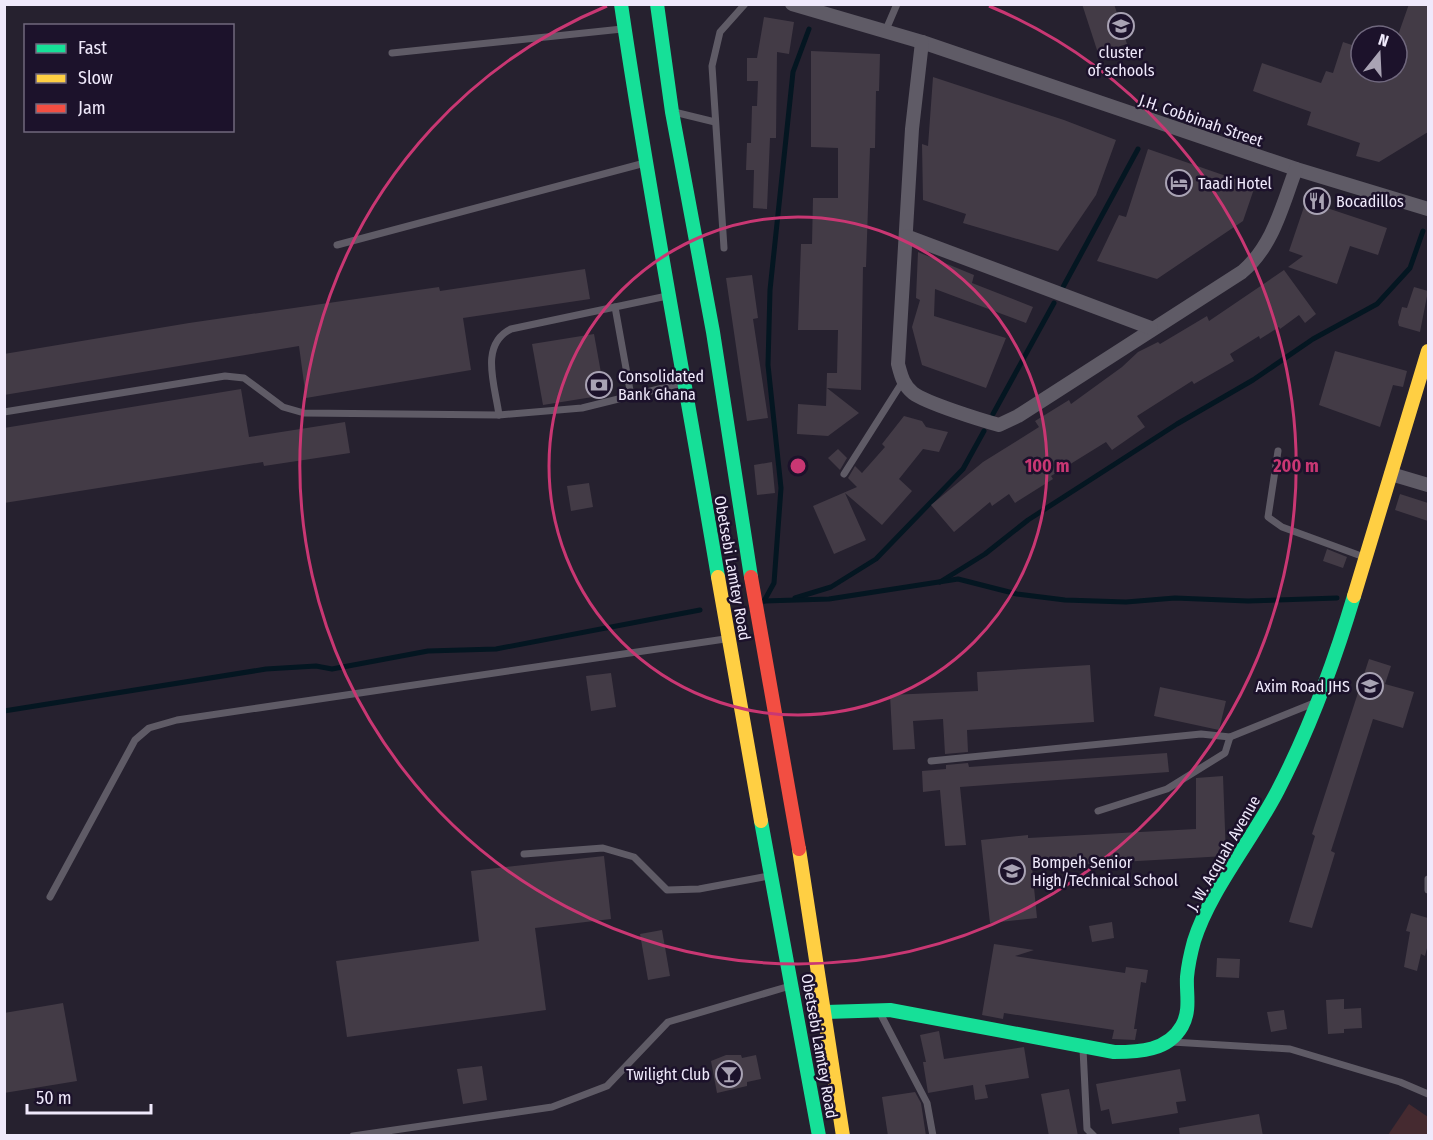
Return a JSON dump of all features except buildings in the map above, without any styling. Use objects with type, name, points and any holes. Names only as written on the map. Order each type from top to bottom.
[{"type":"main road","name":"Obetsebi Lamtey Road","points":[[621,4],[644,164],[667,296],[686,382],[728,638],[819,1136]]},
{"type":"main road","name":"Obetsebi Lamtey Road","points":[[657,4],[672,112],[713,333],[744,538],[826,1012],[843,1136]]},
{"type":"main road","name":"J. W. Acquah Avenue","points":[[1167,1042],[1182,1026],[1188,1007],[1187,975],[1194,941],[1207,912],[1278,791],[1320,701],[1390,474],[1418,395],[1428,351]]},
{"type":"main road","points":[[826,1012],[879,1010],[903,1012],[1114,1052],[1143,1052],[1167,1042]]},
{"type":"street","name":"J.H. Cobbinah Street","points":[[792,4],[922,42],[1296,170],[1428,206]]},
{"type":"street","points":[[922,42],[912,129],[898,364],[903,381],[914,394],[999,425],[1018,416],[1242,272],[1258,259],[1270,238],[1296,170]]},
{"type":"street","points":[[906,236],[1152,328]]},
{"type":"street","points":[[1390,474],[1428,485]]},
{"type":"lane","points":[[724,248],[712,66],[720,32],[745,4]]},
{"type":"lane","points":[[885,32],[897,4]]},
{"type":"lane","points":[[392,53],[624,29]]},
{"type":"lane","points":[[672,112],[716,122]]},
{"type":"lane","points":[[337,245],[644,164]]},
{"type":"lane","points":[[499,415],[491,362],[492,349],[499,335],[511,329],[667,296]]},
{"type":"lane","points":[[615,307],[631,396]]},
{"type":"lane","points":[[4,412],[225,376],[244,378],[283,407],[304,412],[499,415],[582,408],[686,382]]},
{"type":"lane","points":[[844,474],[903,381]]},
{"type":"lane","points":[[1278,451],[1268,517],[1282,527],[1366,557]]},
{"type":"lane","points":[[50,897],[135,740],[149,728],[177,720],[728,638]]},
{"type":"lane","points":[[931,761],[1201,734],[1230,737],[1320,701]]},
{"type":"lane","points":[[1098,811],[1167,789],[1225,753],[1230,737]]},
{"type":"lane","points":[[524,854],[603,848],[634,857],[667,890],[699,890],[773,875]]},
{"type":"lane","points":[[1428,879],[1428,890]]},
{"type":"lane","points":[[353,1136],[552,1107],[607,1086],[668,1022],[792,985]]},
{"type":"lane","points":[[879,1010],[927,1103],[933,1136]]},
{"type":"lane","points":[[1167,1042],[1290,1049],[1400,1082],[1428,1094]]},
{"type":"lane","points":[[1083,1046],[1087,1129],[1094,1136]]},
{"type":"shaded area","points":[[1409,1104],[1428,1117],[1428,1135],[1388,1135]]},
{"type":"waterway","points":[[764,601],[774,583],[781,488],[768,365],[770,290],[793,72],[809,29]]},
{"type":"waterway","points":[[1062,289],[1138,149]]},
{"type":"waterway","points":[[940,582],[985,554],[1028,520],[1177,424],[1253,380],[1313,339],[1377,304],[1410,268],[1423,231]]},
{"type":"waterway","points":[[993,414],[1054,303]]},
{"type":"waterway","points":[[795,598],[831,587],[876,559],[963,469],[984,431]]},
{"type":"waterway","points":[[764,601],[829,599],[958,579],[1017,594],[1065,600],[1126,602],[1175,598],[1248,601],[1337,598]]},
{"type":"waterway","points":[[4,711],[266,669],[316,666],[332,669],[428,651],[496,649],[700,610]]},
{"type":"traffic: fast","points":[[621,4],[718,577]]},
{"type":"traffic: fast","points":[[657,4],[672,112],[713,332],[751,577]]},
{"type":"traffic: fast","points":[[826,1012],[890,1010],[1114,1052],[1143,1050],[1169,1041],[1185,1020],[1188,1002],[1188,968],[1201,922],[1290,767],[1320,695],[1354,596]]},
{"type":"traffic: fast","points":[[761,821],[819,1136]]},
{"type":"traffic: slow","points":[[1354,596],[1428,351]]},
{"type":"traffic: slow","points":[[718,577],[761,821]]},
{"type":"traffic: slow","points":[[799,849],[843,1136]]},
{"type":"traffic: jam","points":[[751,577],[799,849]]},
{"type":"place","name":"cluster of schools","points":[[1121,26]]},
{"type":"place","name":"Taadi Hotel","points":[[1179,183]]},
{"type":"place","name":"Bocadillos","points":[[1317,201]]},
{"type":"place","name":"Consolidated Bank Ghana","points":[[599,385]]},
{"type":"place","name":"Axim Road JHS","points":[[1370,686]]},
{"type":"place","name":"Bompeh Senior High/Technical School","points":[[1012,871]]},
{"type":"place","name":"Twilight Club","points":[[729,1074]]}]
